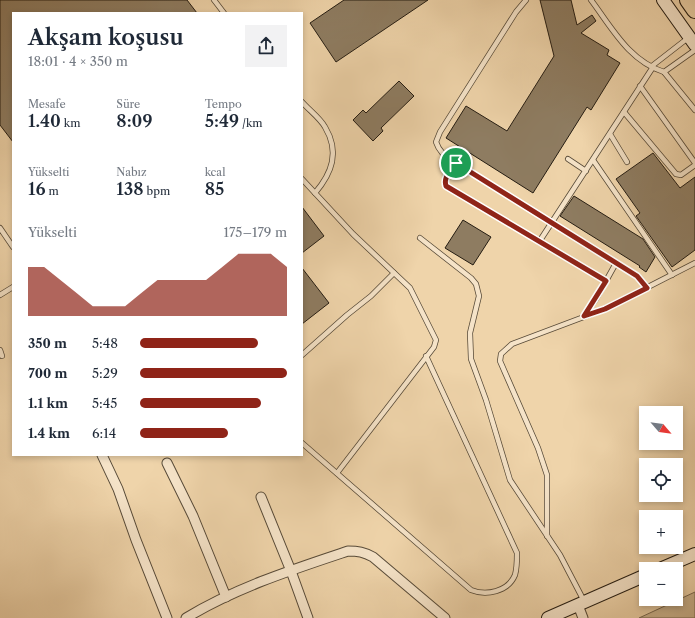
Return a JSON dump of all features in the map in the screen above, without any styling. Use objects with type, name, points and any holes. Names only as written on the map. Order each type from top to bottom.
[{"type":"highway","points":[[688,0],[695,10]]},
{"type":"street","points":[[662,0],[692,41]]},
{"type":"street","points":[[102,456],[118,489],[136,540],[167,618]]},
{"type":"street","points":[[167,463],[193,516],[226,597]]},
{"type":"street","points":[[261,497],[308,618]]},
{"type":"street","points":[[186,618],[226,597],[291,571],[348,551],[361,551],[373,557],[445,618]]},
{"type":"street","points":[[676,562],[695,554]]},
{"type":"street","points":[[548,618],[639,578]]},
{"type":"street","points":[[582,604],[583,618]]},
{"type":"lane","points":[[214,0],[223,12]]},
{"type":"lane","points":[[526,0],[516,12],[438,137],[436,142],[439,150],[456,163],[637,276],[647,288]]},
{"type":"lane","points":[[591,0],[627,49],[636,57],[664,72],[695,110]]},
{"type":"lane","points":[[539,242],[653,66],[692,41]]},
{"type":"lane","points":[[664,72],[695,50]]},
{"type":"lane","points":[[624,112],[676,174],[681,175],[695,164],[640,86]]},
{"type":"lane","points":[[303,103],[325,126],[331,142],[333,153],[332,168],[322,185],[315,193]]},
{"type":"lane","points":[[610,134],[627,162]]},
{"type":"lane","points":[[568,159],[586,171]]},
{"type":"lane","points":[[593,160],[672,275]]},
{"type":"lane","points":[[456,163],[446,177],[446,186],[606,281]]},
{"type":"lane","points":[[303,181],[353,234],[410,288],[434,335],[435,344],[337,473]]},
{"type":"lane","points":[[0,228],[12,246]]},
{"type":"lane","points":[[420,238],[471,278],[476,284],[479,296],[470,333],[471,358],[486,400],[510,480],[560,555],[582,604]]},
{"type":"lane","points":[[584,316],[616,263]]},
{"type":"lane","points":[[547,536],[547,475],[538,448],[500,361],[501,354],[512,344],[605,309],[695,263]]},
{"type":"lane","points":[[303,353],[371,296],[394,273]]},
{"type":"lane","points":[[0,295],[12,288]]},
{"type":"lane","points":[[0,350],[2,356]]},
{"type":"lane","points":[[303,444],[471,590],[481,593],[503,589],[511,581],[516,570],[517,553],[426,356]]},
{"type":"shaded area","points":[[695,592],[695,618],[639,618],[665,606],[683,606],[683,598]]},
{"type":"building","points":[[0,0],[187,0],[196,12],[12,12],[12,141],[0,125]]},
{"type":"building","points":[[344,0],[428,0],[336,62],[310,23]]},
{"type":"building","points":[[540,0],[571,0],[577,25],[592,15],[596,21],[581,33],[609,50],[607,55],[620,63],[591,110],[587,107],[533,193],[446,138],[466,106],[507,131],[554,56]]},
{"type":"building","points":[[399,81],[414,96],[381,128],[383,131],[373,141],[353,120],[363,110],[366,113]]},
{"type":"building","points":[[653,153],[680,188],[695,177],[695,250],[672,267],[636,216],[640,213],[616,179]]},
{"type":"building","points":[[574,196],[643,239],[655,257],[646,272],[639,267],[640,266],[560,216]]},
{"type":"building","points":[[303,208],[324,236],[303,252]]},
{"type":"building","points":[[463,220],[491,237],[473,265],[445,248]]},
{"type":"building","points":[[303,269],[329,303],[303,323]]},
{"type":"route","points":[[456,163],[637,276],[647,288],[605,309],[584,316],[606,281],[446,186],[446,177],[456,163]]}]
